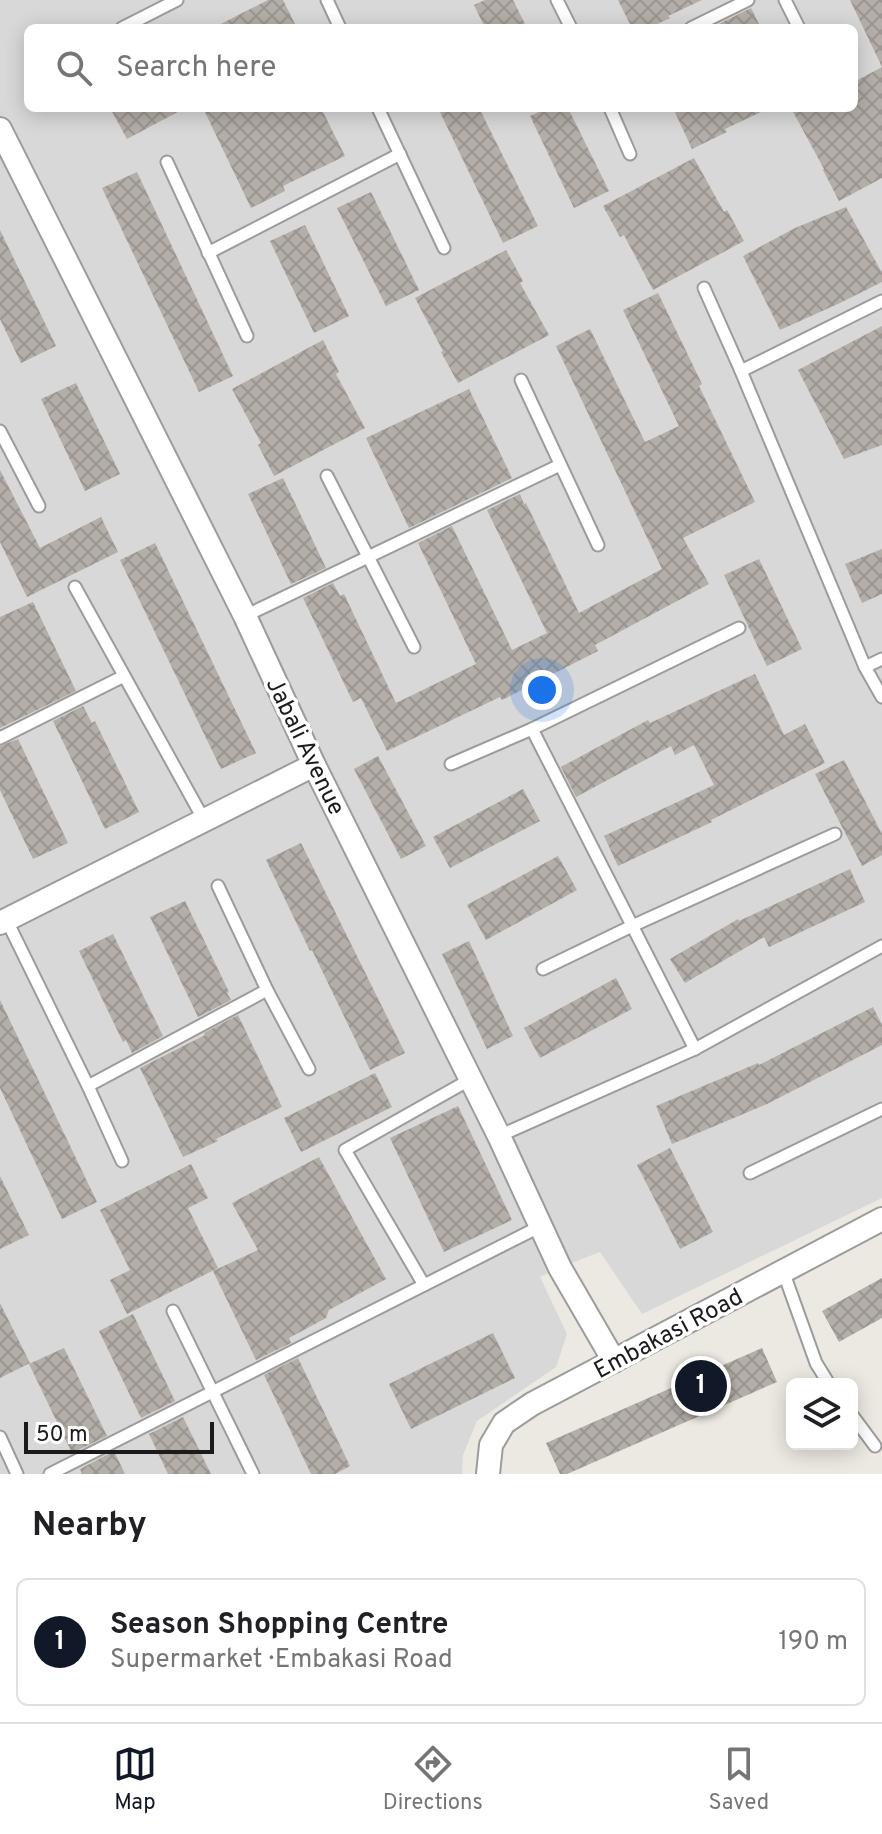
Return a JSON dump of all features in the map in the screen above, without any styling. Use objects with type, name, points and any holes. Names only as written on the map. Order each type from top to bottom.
[{"type":"street","name":"Jabali Avenue","points":[[0,129],[245,616],[314,765],[499,1136],[560,1268],[614,1361]]},
{"type":"street","points":[[3,921],[314,765]]},
{"type":"street","name":"Embakasi Road","points":[[488,1474],[491,1445],[504,1423],[532,1404],[882,1219]]},
{"type":"lane","points":[[130,24],[177,0]]},
{"type":"lane","points":[[327,0],[338,24]]},
{"type":"lane","points":[[557,0],[569,24]]},
{"type":"lane","points":[[699,24],[748,0]]},
{"type":"lane","points":[[785,0],[797,24]]},
{"type":"lane","points":[[380,112],[444,248]]},
{"type":"lane","points":[[612,112],[630,154]]},
{"type":"lane","points":[[208,253],[400,154]]},
{"type":"lane","points":[[167,162],[247,336]]},
{"type":"lane","points":[[704,288],[865,667],[882,697]]},
{"type":"lane","points":[[741,371],[882,301]]},
{"type":"lane","points":[[521,380],[598,545]]},
{"type":"lane","points":[[1,433],[39,506]]},
{"type":"lane","points":[[245,616],[560,465]]},
{"type":"lane","points":[[327,476],[414,647]]},
{"type":"lane","points":[[75,587],[204,820]]},
{"type":"lane","points":[[451,764],[532,729],[739,628]]},
{"type":"lane","points":[[865,667],[882,659]]},
{"type":"lane","points":[[0,738],[124,676]]},
{"type":"lane","points":[[532,729],[695,1049]]},
{"type":"lane","points":[[543,969],[835,834]]},
{"type":"lane","points":[[218,886],[267,990],[309,1069]]},
{"type":"lane","points":[[3,921],[88,1086],[122,1161]]},
{"type":"lane","points":[[499,1136],[695,1049],[881,950]]},
{"type":"lane","points":[[88,1086],[267,990]]},
{"type":"lane","points":[[424,1285],[345,1150],[471,1079]]},
{"type":"lane","points":[[750,1173],[882,1109]]},
{"type":"lane","points":[[50,1474],[541,1226]]},
{"type":"lane","points":[[783,1271],[816,1363],[825,1378]]},
{"type":"lane","points":[[173,1311],[253,1474]]},
{"type":"lane","points":[[858,1423],[875,1446]]},
{"type":"lane","points":[[0,1437],[17,1474]]},
{"type":"shaded area","points":[[0,0],[882,0],[882,1198],[642,1314],[600,1252],[540,1277],[567,1334],[556,1367],[477,1421],[463,1455],[462,1474],[0,1474]]},
{"type":"building","points":[[268,0],[283,0],[295,24],[221,24]]},
{"type":"building","points":[[485,0],[513,0],[525,24],[483,24],[474,5]]},
{"type":"building","points":[[618,0],[702,0],[657,24],[630,24]]},
{"type":"building","points":[[850,0],[882,0],[882,67]]},
{"type":"building","points":[[751,8],[759,24],[719,24]]},
{"type":"building","points":[[882,67],[882,178],[839,201],[793,112],[858,112],[858,80]]},
{"type":"building","points":[[112,112],[178,112],[127,139]]},
{"type":"building","points":[[205,112],[323,112],[345,156],[283,186],[285,191],[251,208]]},
{"type":"building","points":[[440,112],[481,112],[538,226],[503,243]]},
{"type":"building","points":[[539,112],[570,112],[609,191],[574,208],[530,116]]},
{"type":"building","points":[[675,112],[761,112],[725,129],[727,132],[692,149]]},
{"type":"building","points":[[694,158],[744,241],[653,290],[624,235],[620,237],[603,206]]},
{"type":"building","points":[[137,172],[233,376],[199,392],[102,188]]},
{"type":"building","points":[[371,192],[419,290],[386,306],[337,208]]},
{"type":"building","points":[[846,207],[882,273],[882,282],[780,330],[743,256],[795,228]]},
{"type":"building","points":[[305,225],[349,316],[314,333],[270,241]]},
{"type":"building","points":[[0,230],[56,346],[21,363],[0,319]]},
{"type":"building","points":[[506,250],[523,281],[520,283],[549,335],[458,383],[415,298]]},
{"type":"building","points":[[658,293],[755,502],[683,538],[709,584],[595,645],[598,651],[502,700],[500,697],[387,751],[361,698],[353,702],[303,598],[333,583],[340,596],[344,594],[396,703],[476,664],[418,543],[452,526],[512,650],[547,633],[487,510],[520,494],[579,613],[662,569],[556,346],[590,329],[645,442],[679,426],[623,310]]},
{"type":"building","points":[[882,326],[882,445],[844,459],[798,370]]},
{"type":"building","points":[[323,340],[339,372],[336,374],[365,428],[274,476],[258,445],[261,443],[232,389]]},
{"type":"building","points":[[76,383],[120,474],[85,491],[41,399]]},
{"type":"building","points":[[469,389],[512,478],[409,528],[366,438]]},
{"type":"building","points":[[0,470],[40,548],[101,517],[118,552],[27,597],[0,542]]},
{"type":"building","points":[[283,478],[326,568],[291,584],[248,494]]},
{"type":"building","points":[[155,543],[256,753],[221,769],[120,560]]},
{"type":"building","points":[[882,549],[882,594],[862,603],[845,564]]},
{"type":"building","points":[[759,559],[802,649],[767,666],[724,575]]},
{"type":"building","points":[[33,602],[76,691],[0,728],[0,617]]},
{"type":"building","points":[[755,674],[784,735],[805,724],[825,763],[712,822],[618,866],[604,836],[714,785],[694,745],[675,755],[671,746],[576,797],[561,767],[648,720],[650,723]]},
{"type":"building","points":[[83,706],[92,723],[95,721],[139,812],[105,829],[53,721]]},
{"type":"building","points":[[18,739],[68,843],[33,859],[0,790],[0,746]]},
{"type":"building","points":[[378,756],[426,846],[401,859],[354,769]]},
{"type":"building","points":[[844,760],[882,834],[882,855],[862,866],[815,774]]},
{"type":"building","points":[[523,789],[540,821],[450,868],[433,837]]},
{"type":"building","points":[[301,843],[405,1053],[370,1070],[266,860]]},
{"type":"building","points":[[558,856],[577,890],[486,940],[467,905]]},
{"type":"building","points":[[850,869],[865,902],[769,947],[764,937],[685,983],[670,959],[738,919]]},
{"type":"building","points":[[185,901],[231,1000],[198,1017],[150,917]]},
{"type":"building","points":[[113,934],[163,1036],[132,1053],[126,1040],[123,1042],[79,951]]},
{"type":"building","points":[[469,941],[513,1036],[487,1049],[442,954]]},
{"type":"building","points":[[616,978],[632,1009],[540,1058],[524,1028]]},
{"type":"building","points":[[0,1000],[97,1202],[62,1219],[0,1088]]},
{"type":"building","points":[[873,1007],[882,1025],[882,1045],[767,1104],[672,1144],[656,1106],[759,1065]]},
{"type":"building","points":[[238,1015],[282,1107],[183,1157],[140,1068]]},
{"type":"building","points":[[375,1073],[392,1107],[301,1152],[284,1118]]},
{"type":"building","points":[[458,1106],[512,1220],[444,1252],[390,1138]]},
{"type":"building","points":[[670,1148],[713,1232],[680,1249],[637,1165]]},
{"type":"building","points":[[319,1157],[386,1279],[329,1310],[326,1318],[289,1338],[291,1343],[256,1360],[213,1271],[258,1250],[232,1203]]},
{"type":"building","points":[[191,1164],[208,1198],[188,1208],[218,1268],[127,1314],[110,1280],[130,1270],[100,1210]]},
{"type":"building","points":[[0,1176],[29,1235],[0,1249]]},
{"type":"building","points":[[882,1278],[882,1318],[839,1342],[822,1311]]},
{"type":"building","points":[[0,1303],[30,1363],[0,1378]]},
{"type":"building","points":[[133,1314],[175,1401],[141,1418],[99,1331]]},
{"type":"building","points":[[493,1333],[515,1378],[411,1429],[389,1384]]},
{"type":"building","points":[[64,1348],[107,1436],[72,1453],[29,1364]]},
{"type":"building","points":[[762,1348],[777,1382],[567,1474],[560,1474],[546,1443]]},
{"type":"building","points":[[298,1358],[350,1466],[335,1474],[311,1474],[264,1375]]},
{"type":"building","points":[[183,1417],[211,1474],[168,1474],[149,1434]]},
{"type":"building","points":[[114,1451],[125,1474],[82,1474],[80,1469]]},
{"type":"place","name":"Season Shopping Centre","points":[[701,1386]]}]
